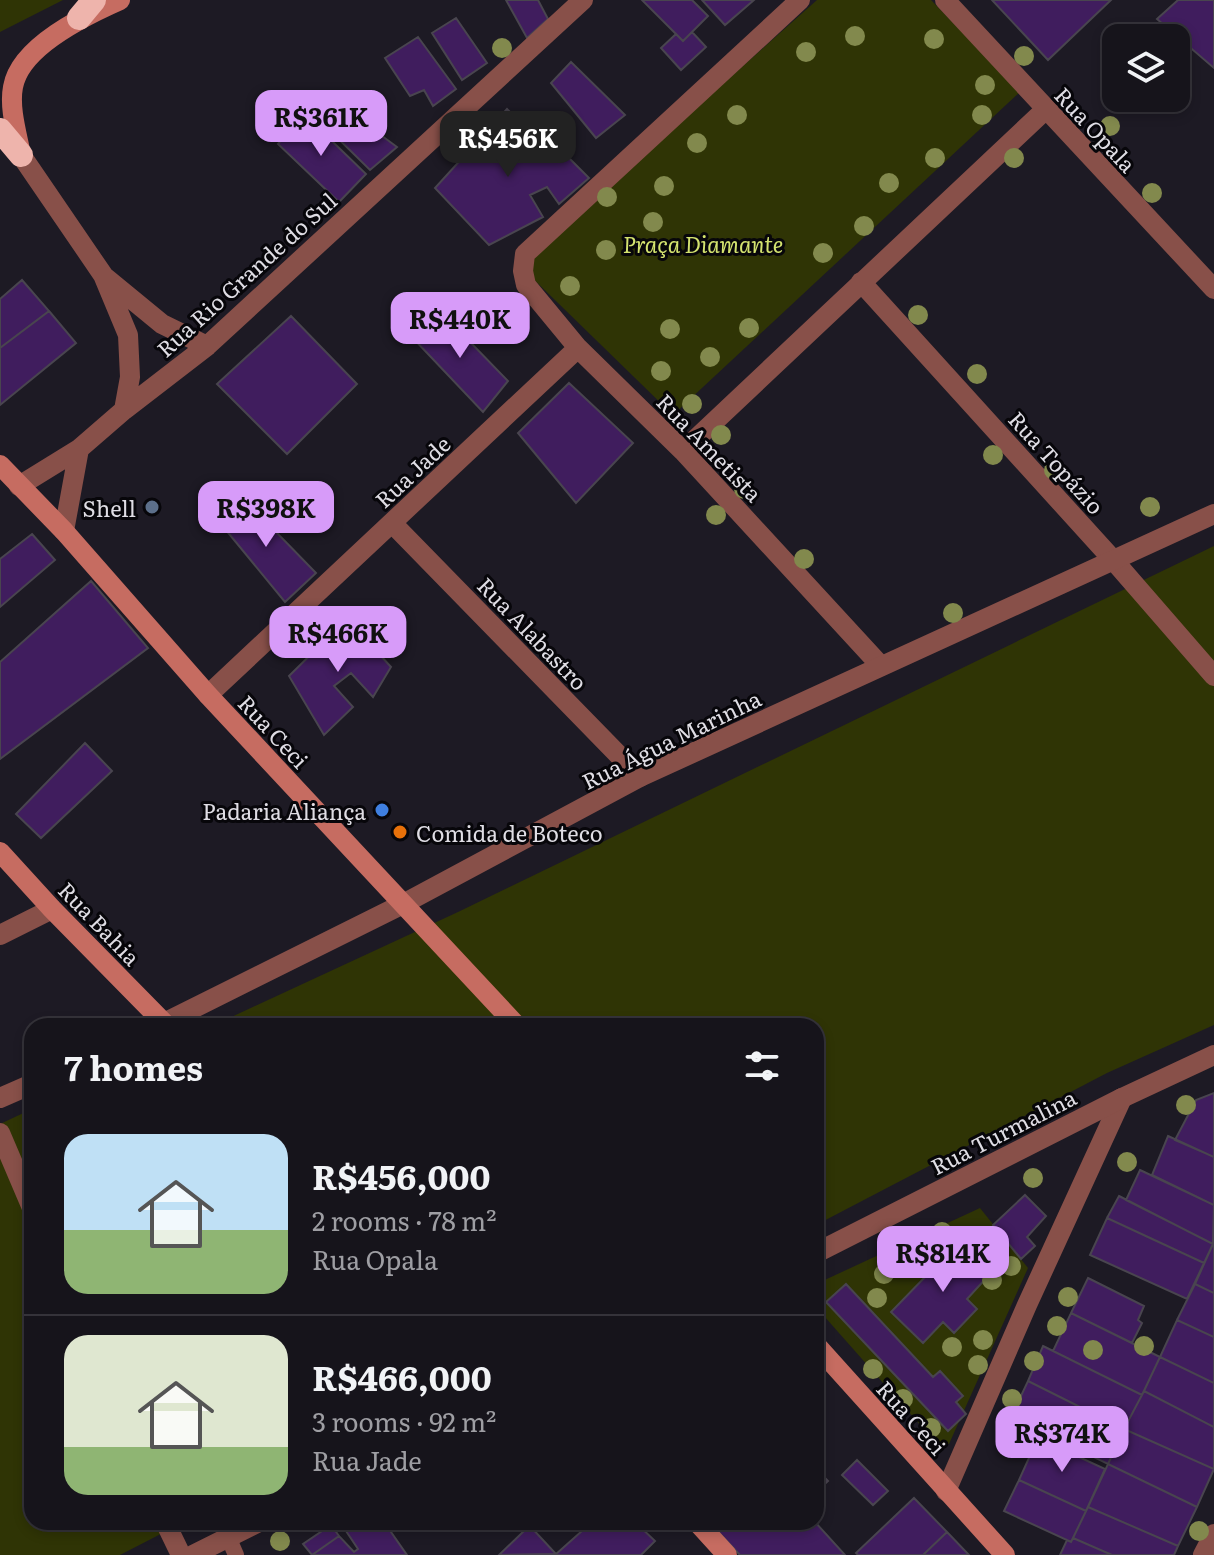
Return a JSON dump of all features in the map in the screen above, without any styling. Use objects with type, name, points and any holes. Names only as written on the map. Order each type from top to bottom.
[{"type":"highway","points":[[0,130],[21,155]]},
{"type":"main road","points":[[21,155],[14,118],[13,87],[24,65],[87,9],[120,0]]},
{"type":"main road","name":"Rua Ceci","points":[[0,465],[64,531],[208,695],[510,1018]]},
{"type":"main road","name":"Rua Bahia","points":[[0,852],[156,1018]]},
{"type":"main road","name":"Rua Ceci","points":[[824,1354],[1005,1555]]},
{"type":"main road","points":[[704,1530],[727,1555]]},
{"type":"street","name":"Rua Rio Grande do Sul","points":[[19,486],[79,449],[207,346],[583,0]]},
{"type":"street","name":"Rua Ametista","points":[[800,0],[525,254],[523,271],[526,285],[578,348],[683,451],[881,666]]},
{"type":"street","name":"Rua Opala","points":[[949,2],[1045,110],[1214,289]]},
{"type":"street","points":[[683,451],[1045,110]]},
{"type":"street","points":[[21,155],[103,275],[128,335],[130,377],[124,410]]},
{"type":"street","points":[[103,275],[162,324],[207,346]]},
{"type":"street","name":"Rua Topázio","points":[[861,282],[1214,676]]},
{"type":"street","name":"Rua Jade","points":[[208,695],[578,348]]},
{"type":"street","points":[[64,531],[79,449]]},
{"type":"street","name":"Rua Água Marinha","points":[[177,1018],[403,904],[640,777],[1214,514]]},
{"type":"street","name":"Rua Alabastro","points":[[392,523],[640,777]]},
{"type":"street","points":[[0,935],[52,909]]},
{"type":"street","name":"Rua Turmalina","points":[[824,1249],[1122,1098],[1214,1055]]},
{"type":"street","points":[[0,1098],[24,1088]]},
{"type":"street","points":[[946,1491],[1122,1098]]},
{"type":"street","points":[[0,1133],[24,1189]]},
{"type":"street","points":[[169,1530],[181,1555]]},
{"type":"street","points":[[193,1555],[232,1547],[250,1530]]},
{"type":"street","points":[[1203,1555],[1214,1534]]},
{"type":"green space","points":[[0,0],[63,0],[0,32]]},
{"type":"green space","name":"Praça Diamante","points":[[817,0],[931,0],[1020,92],[673,415],[519,265]]},
{"type":"green space","points":[[1214,546],[1214,1025],[1107,1073],[824,1221],[824,1018],[229,1018],[458,912]]},
{"type":"green space","points":[[24,1113],[24,1530],[168,1530],[120,1555],[0,1555],[0,1124]]},
{"type":"green space","points":[[980,1208],[1028,1268],[949,1444],[938,1445],[824,1316],[824,1280]]},
{"type":"building","points":[[506,0],[538,0],[548,19],[527,38]]},
{"type":"building","points":[[642,0],[692,0],[708,16],[683,41]]},
{"type":"building","points":[[702,0],[754,0],[725,25]]},
{"type":"building","points":[[992,0],[1111,0],[1048,60]]},
{"type":"building","points":[[1178,0],[1214,0],[1214,68],[1190,47],[1190,24],[1163,24],[1157,19]]},
{"type":"building","points":[[456,18],[487,63],[462,80],[432,33]]},
{"type":"building","points":[[692,32],[706,47],[681,70],[661,48],[676,34],[683,41]]},
{"type":"building","points":[[418,37],[456,89],[433,106],[424,90],[410,96],[385,58]]},
{"type":"building","points":[[571,62],[625,115],[596,138],[551,83]]},
{"type":"building","points":[[324,93],[397,147],[370,170],[306,107]]},
{"type":"building","points":[[507,109],[540,143],[547,136],[589,178],[559,204],[547,187],[530,195],[543,217],[489,245],[435,188]]},
{"type":"building","points":[[303,113],[366,174],[339,202],[278,144]]},
{"type":"building","points":[[22,280],[49,311],[0,348],[0,299]]},
{"type":"building","points":[[438,309],[508,381],[483,412],[410,335]]},
{"type":"building","points":[[49,311],[76,343],[0,405],[0,348]]},
{"type":"building","points":[[291,316],[357,384],[287,454],[217,384]]},
{"type":"building","points":[[569,383],[633,443],[576,503],[518,433]]},
{"type":"building","points":[[241,496],[316,573],[285,602],[216,518]]},
{"type":"building","points":[[32,534],[55,560],[0,607],[0,559]]},
{"type":"building","points":[[91,581],[148,648],[0,759],[0,662]]},
{"type":"building","points":[[347,619],[391,667],[373,697],[351,673],[334,686],[353,707],[324,735],[289,676]]},
{"type":"building","points":[[85,743],[112,771],[41,838],[16,814]]},
{"type":"building","points":[[1214,1093],[1214,1157],[1175,1140],[1196,1100]]},
{"type":"building","points":[[1168,1136],[1214,1157],[1214,1205],[1152,1175]]},
{"type":"building","points":[[1140,1170],[1214,1205],[1213,1244],[1126,1200]]},
{"type":"building","points":[[1025,1195],[1046,1216],[1027,1237],[1035,1246],[1021,1259],[993,1225]]},
{"type":"building","points":[[1119,1196],[1213,1244],[1204,1263],[1107,1218]]},
{"type":"building","points":[[1107,1218],[1204,1263],[1187,1299],[1090,1255]]},
{"type":"building","points":[[953,1241],[965,1253],[969,1249],[984,1263],[980,1267],[989,1275],[967,1299],[977,1309],[954,1333],[943,1322],[923,1343],[891,1312],[929,1273],[925,1269]]},
{"type":"building","points":[[1214,1244],[1214,1293],[1195,1284]]},
{"type":"building","points":[[1088,1278],[1144,1306],[1138,1320],[1142,1323],[1132,1343],[1071,1313]]},
{"type":"building","points":[[846,1284],[933,1377],[940,1371],[963,1396],[956,1402],[966,1414],[948,1431],[826,1302]]},
{"type":"building","points":[[1195,1284],[1214,1293],[1214,1337],[1177,1320]]},
{"type":"building","points":[[1071,1313],[1160,1357],[1142,1395],[1053,1351]]},
{"type":"building","points":[[1177,1320],[1214,1337],[1214,1383],[1160,1357]]},
{"type":"building","points":[[1043,1346],[1142,1395],[1124,1429],[1028,1381]]},
{"type":"building","points":[[1160,1357],[1214,1383],[1214,1427],[1144,1391]]},
{"type":"building","points":[[1028,1381],[1124,1429],[1108,1464],[1011,1417]]},
{"type":"building","points":[[1144,1391],[1214,1427],[1214,1469],[1124,1429]]},
{"type":"building","points":[[1124,1429],[1214,1469],[1197,1507],[1108,1464]]},
{"type":"building","points":[[1038,1438],[1105,1469],[1086,1511],[1019,1480]]},
{"type":"building","points":[[857,1460],[888,1491],[873,1505],[842,1475]]},
{"type":"building","points":[[1108,1464],[1197,1507],[1178,1546],[1088,1507]]},
{"type":"building","points":[[1019,1480],[1086,1511],[1071,1542],[1004,1511]]},
{"type":"building","points":[[914,1498],[947,1532],[923,1555],[856,1553]]},
{"type":"building","points":[[1088,1507],[1178,1546],[1174,1555],[1112,1555],[1073,1538]]},
{"type":"building","points":[[324,1530],[335,1530],[339,1536],[312,1555],[303,1544]]},
{"type":"building","points":[[390,1530],[407,1555],[312,1555],[339,1536],[354,1552],[358,1549],[346,1531]]},
{"type":"building","points":[[525,1530],[534,1530],[556,1554],[499,1555]]},
{"type":"building","points":[[583,1530],[643,1530],[655,1541],[641,1555],[555,1555]]},
{"type":"building","points":[[717,1530],[822,1530],[845,1555],[740,1555]]},
{"type":"building","points":[[947,1532],[969,1555],[923,1555]]},
{"type":"building","points":[[1073,1538],[1112,1555],[1060,1555],[1067,1540],[1071,1542]]},
{"type":"place","name":"Shell","points":[[152,507]]},
{"type":"place","name":"Padaria Aliança","points":[[382,810]]},
{"type":"place","name":"Comida de Boteco","points":[[400,832]]}]
